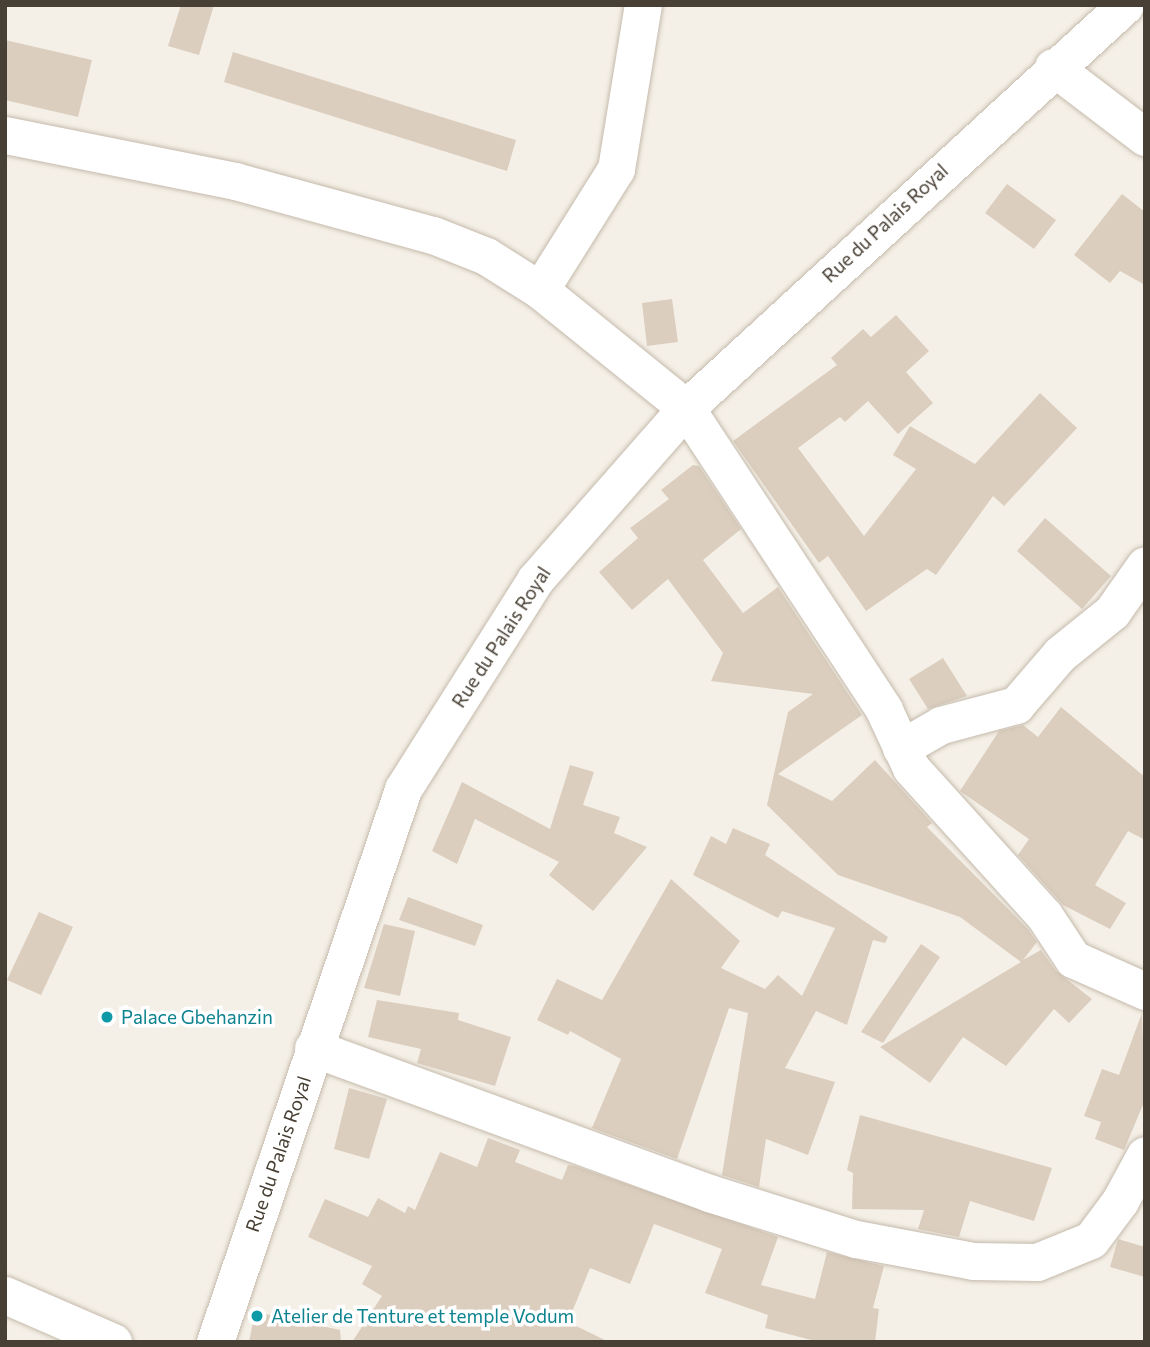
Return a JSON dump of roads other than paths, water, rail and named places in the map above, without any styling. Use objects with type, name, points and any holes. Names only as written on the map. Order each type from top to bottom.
[{"type":"street","points":[[540,290],[616,169],[643,5]]},
{"type":"street","name":"Rue du Palais Royal","points":[[215,1342],[403,789],[535,580],[686,408],[1054,67],[1125,5]]},
{"type":"street","points":[[1054,67],[1145,137]]},
{"type":"street","points":[[5,135],[235,181],[433,235],[486,256],[540,290],[686,408],[884,710],[901,748],[941,803],[1044,915],[1073,958],[1145,991]]},
{"type":"street","points":[[901,748],[941,725],[1016,705],[1060,654],[1112,612],[1145,565]]},
{"type":"street","points":[[313,1048],[709,1193],[856,1239],[973,1261],[1037,1262],[1091,1240],[1120,1201],[1145,1155]]},
{"type":"street","points":[[5,1295],[113,1342]]},
{"type":"place","name":"Palace Gbehanzin","points":[[107,1017]]},
{"type":"place","name":"Atelier de Tenture et temple Vodum","points":[[257,1316]]}]
